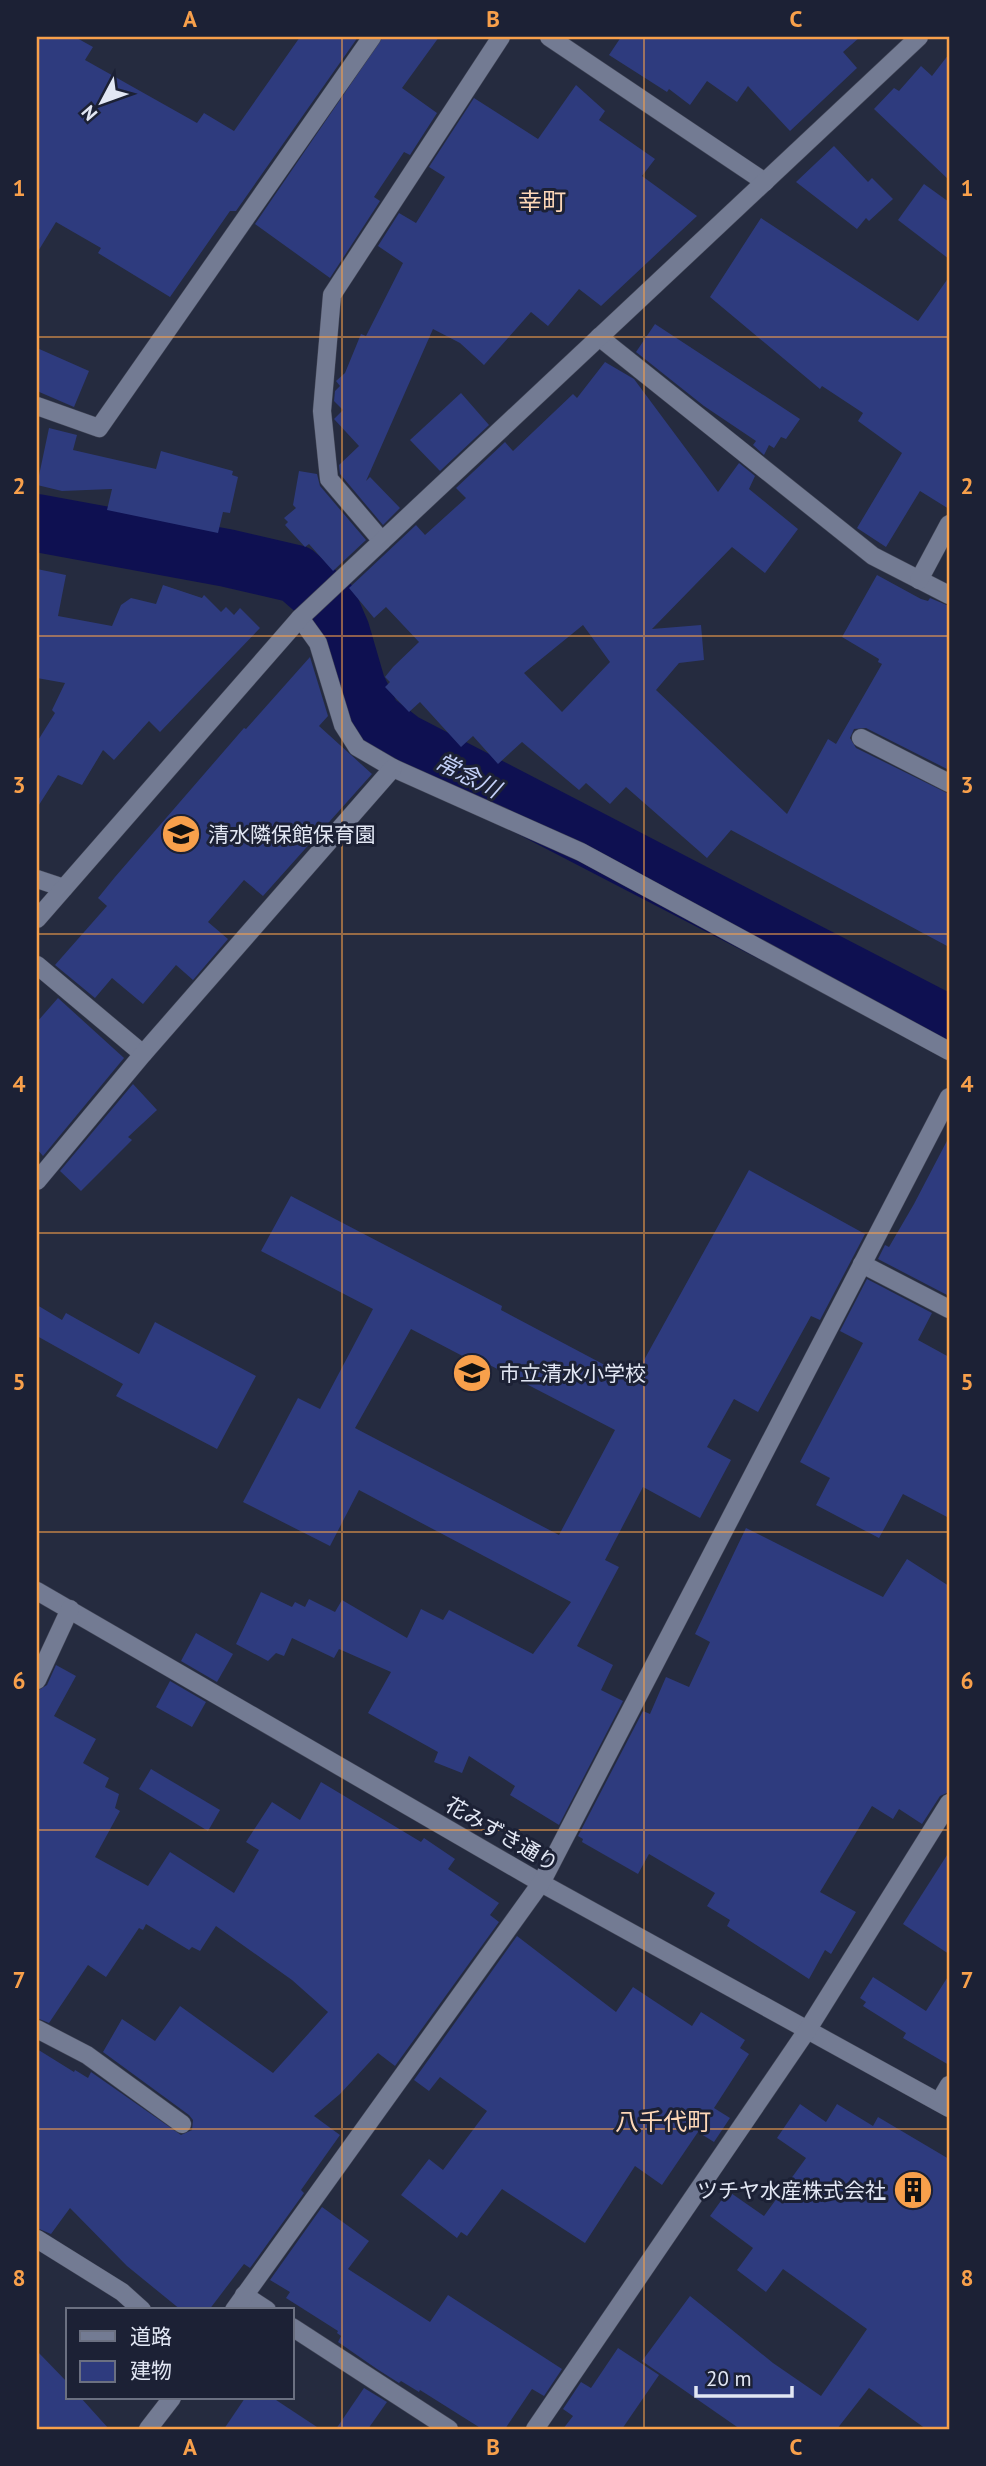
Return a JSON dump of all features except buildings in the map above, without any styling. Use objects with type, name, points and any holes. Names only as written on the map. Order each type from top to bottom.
[{"type":"street","points":[[37,406],[99,428],[372,37]]},
{"type":"street","points":[[382,541],[329,479],[322,411],[332,295],[501,37]]},
{"type":"street","points":[[549,37],[765,182]]},
{"type":"street","points":[[37,919],[300,618],[919,37]]},
{"type":"street","points":[[599,337],[873,556],[949,595]]},
{"type":"street","points":[[919,580],[949,524]]},
{"type":"street","points":[[300,618],[317,643],[343,725],[358,747],[393,768],[581,852],[949,1051]]},
{"type":"street","points":[[861,738],[949,783]]},
{"type":"street","points":[[37,1181],[143,1054],[393,768]]},
{"type":"street","points":[[37,879],[64,888]]},
{"type":"street","points":[[37,965],[143,1054]]},
{"type":"street","points":[[259,2308],[239,2303],[541,1883],[949,1097]]},
{"type":"street","points":[[862,1264],[949,1309]]},
{"type":"street","name":"花みずき通り","points":[[37,1591],[541,1883],[944,2105]]},
{"type":"street","points":[[37,1680],[70,1609]]},
{"type":"street","points":[[535,2429],[807,2029],[949,1803]]},
{"type":"street","points":[[37,2029],[87,2055],[182,2124]]},
{"type":"street","points":[[944,2105],[949,2085]]},
{"type":"street","points":[[38,2241],[122,2292],[140,2308]]},
{"type":"street","points":[[294,2328],[449,2429]]},
{"type":"street","points":[[148,2429],[170,2400]]},
{"type":"waterway","name":"常念川","points":[[37,523],[227,558],[296,574],[328,602],[341,632],[357,687],[373,719],[403,742],[949,1025]]},
{"type":"place","name":"清水隣保館保育園","points":[[181,834]]},
{"type":"place","name":"市立清水小学校","points":[[472,1373]]},
{"type":"place","name":"ツチヤ水産株式会社","points":[[913,2190]]},
{"type":"district","name":"幸町","points":[[542,201]]},
{"type":"district","name":"八千代町","points":[[663,2121]]}]
